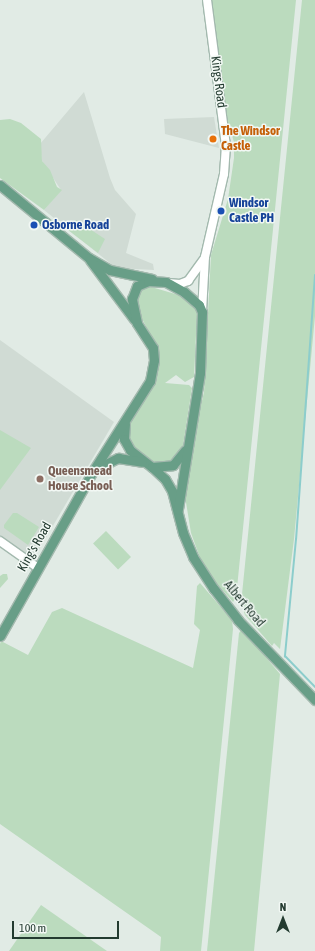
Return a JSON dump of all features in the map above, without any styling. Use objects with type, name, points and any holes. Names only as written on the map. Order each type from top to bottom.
[{"type":"main road","points":[[0,185],[89,258],[117,272],[166,282],[193,298],[202,312]]},
{"type":"main road","points":[[89,258],[137,323]]},
{"type":"main road","points":[[137,323],[132,299],[133,292],[143,283],[156,280]]},
{"type":"main road","name":"Albert Road","points":[[178,509],[180,485],[200,373],[202,312]]},
{"type":"main road","name":"King's Road","points":[[0,636],[93,471],[125,421],[153,371],[153,348],[137,323]]},
{"type":"main road","points":[[125,421],[124,439],[130,450],[143,463]]},
{"type":"main road","points":[[93,471],[118,458],[143,463],[152,467],[173,465],[188,445]]},
{"type":"main road","name":"Albert Road","points":[[152,467],[165,479],[178,509],[183,533],[193,557],[214,589],[238,620],[315,700]]},
{"type":"street","name":"Kings Road","points":[[202,312],[205,257],[224,174],[226,146],[207,0]]},
{"type":"street","name":"Kings Road","points":[[166,282],[180,284],[188,282],[205,257]]},
{"type":"street","points":[[0,541],[38,568]]},
{"type":"shaded area","points":[[84,92],[115,190],[136,214],[126,253],[153,264],[154,270],[116,268],[44,210],[61,190],[42,161],[40,144]]},
{"type":"shaded area","points":[[214,117],[219,148],[165,134],[164,119]]},
{"type":"shaded area","name":"Queensmead House School","points":[[0,340],[114,422],[34,558],[28,558],[0,536]]},
{"type":"green space","points":[[211,0],[296,0],[236,598],[233,602],[211,577],[200,558],[191,533],[184,490],[185,474],[204,392],[211,255],[228,199],[234,158],[234,142],[228,123]]},
{"type":"green space","points":[[302,0],[315,0],[315,316],[294,539],[280,649],[274,643],[272,646],[245,615],[241,604]]},
{"type":"green space","points":[[10,119],[21,123],[41,139],[42,161],[50,170],[57,187],[62,190],[44,210],[0,178],[0,120]]},
{"type":"green space","points":[[76,220],[105,239],[98,253],[68,230]]},
{"type":"green space","points":[[148,286],[182,296],[195,307],[197,314],[194,377],[185,382],[176,375],[165,383],[189,385],[192,388],[182,452],[172,462],[157,463],[132,449],[126,437],[129,422],[157,375],[156,346],[135,305],[138,288]]},
{"type":"green space","points":[[0,430],[31,448],[0,490]]},
{"type":"green space","points":[[13,513],[17,513],[39,527],[28,545],[4,528],[4,525]]},
{"type":"green space","points":[[106,531],[131,557],[118,569],[93,544]]},
{"type":"green space","points":[[7,574],[8,579],[0,588],[0,576]]},
{"type":"green space","points":[[200,583],[232,620],[233,629],[201,951],[160,951],[161,937],[0,824],[0,644],[1,641],[28,655],[52,612],[62,608],[193,668],[200,630],[194,624],[197,586]]},
{"type":"green space","points":[[242,629],[280,674],[254,951],[207,951],[239,633]]},
{"type":"green space","points":[[41,905],[107,951],[9,951]]},
{"type":"waterway","points":[[315,275],[296,539],[285,656],[315,687]]},
{"type":"place","name":"The Windsor Castle","points":[[213,139]]},
{"type":"place","name":"Windsor Castle PH","points":[[221,211]]},
{"type":"place","name":"Osborne Road","points":[[34,225]]},
{"type":"place","name":"Queensmead House School","points":[[40,479]]}]
